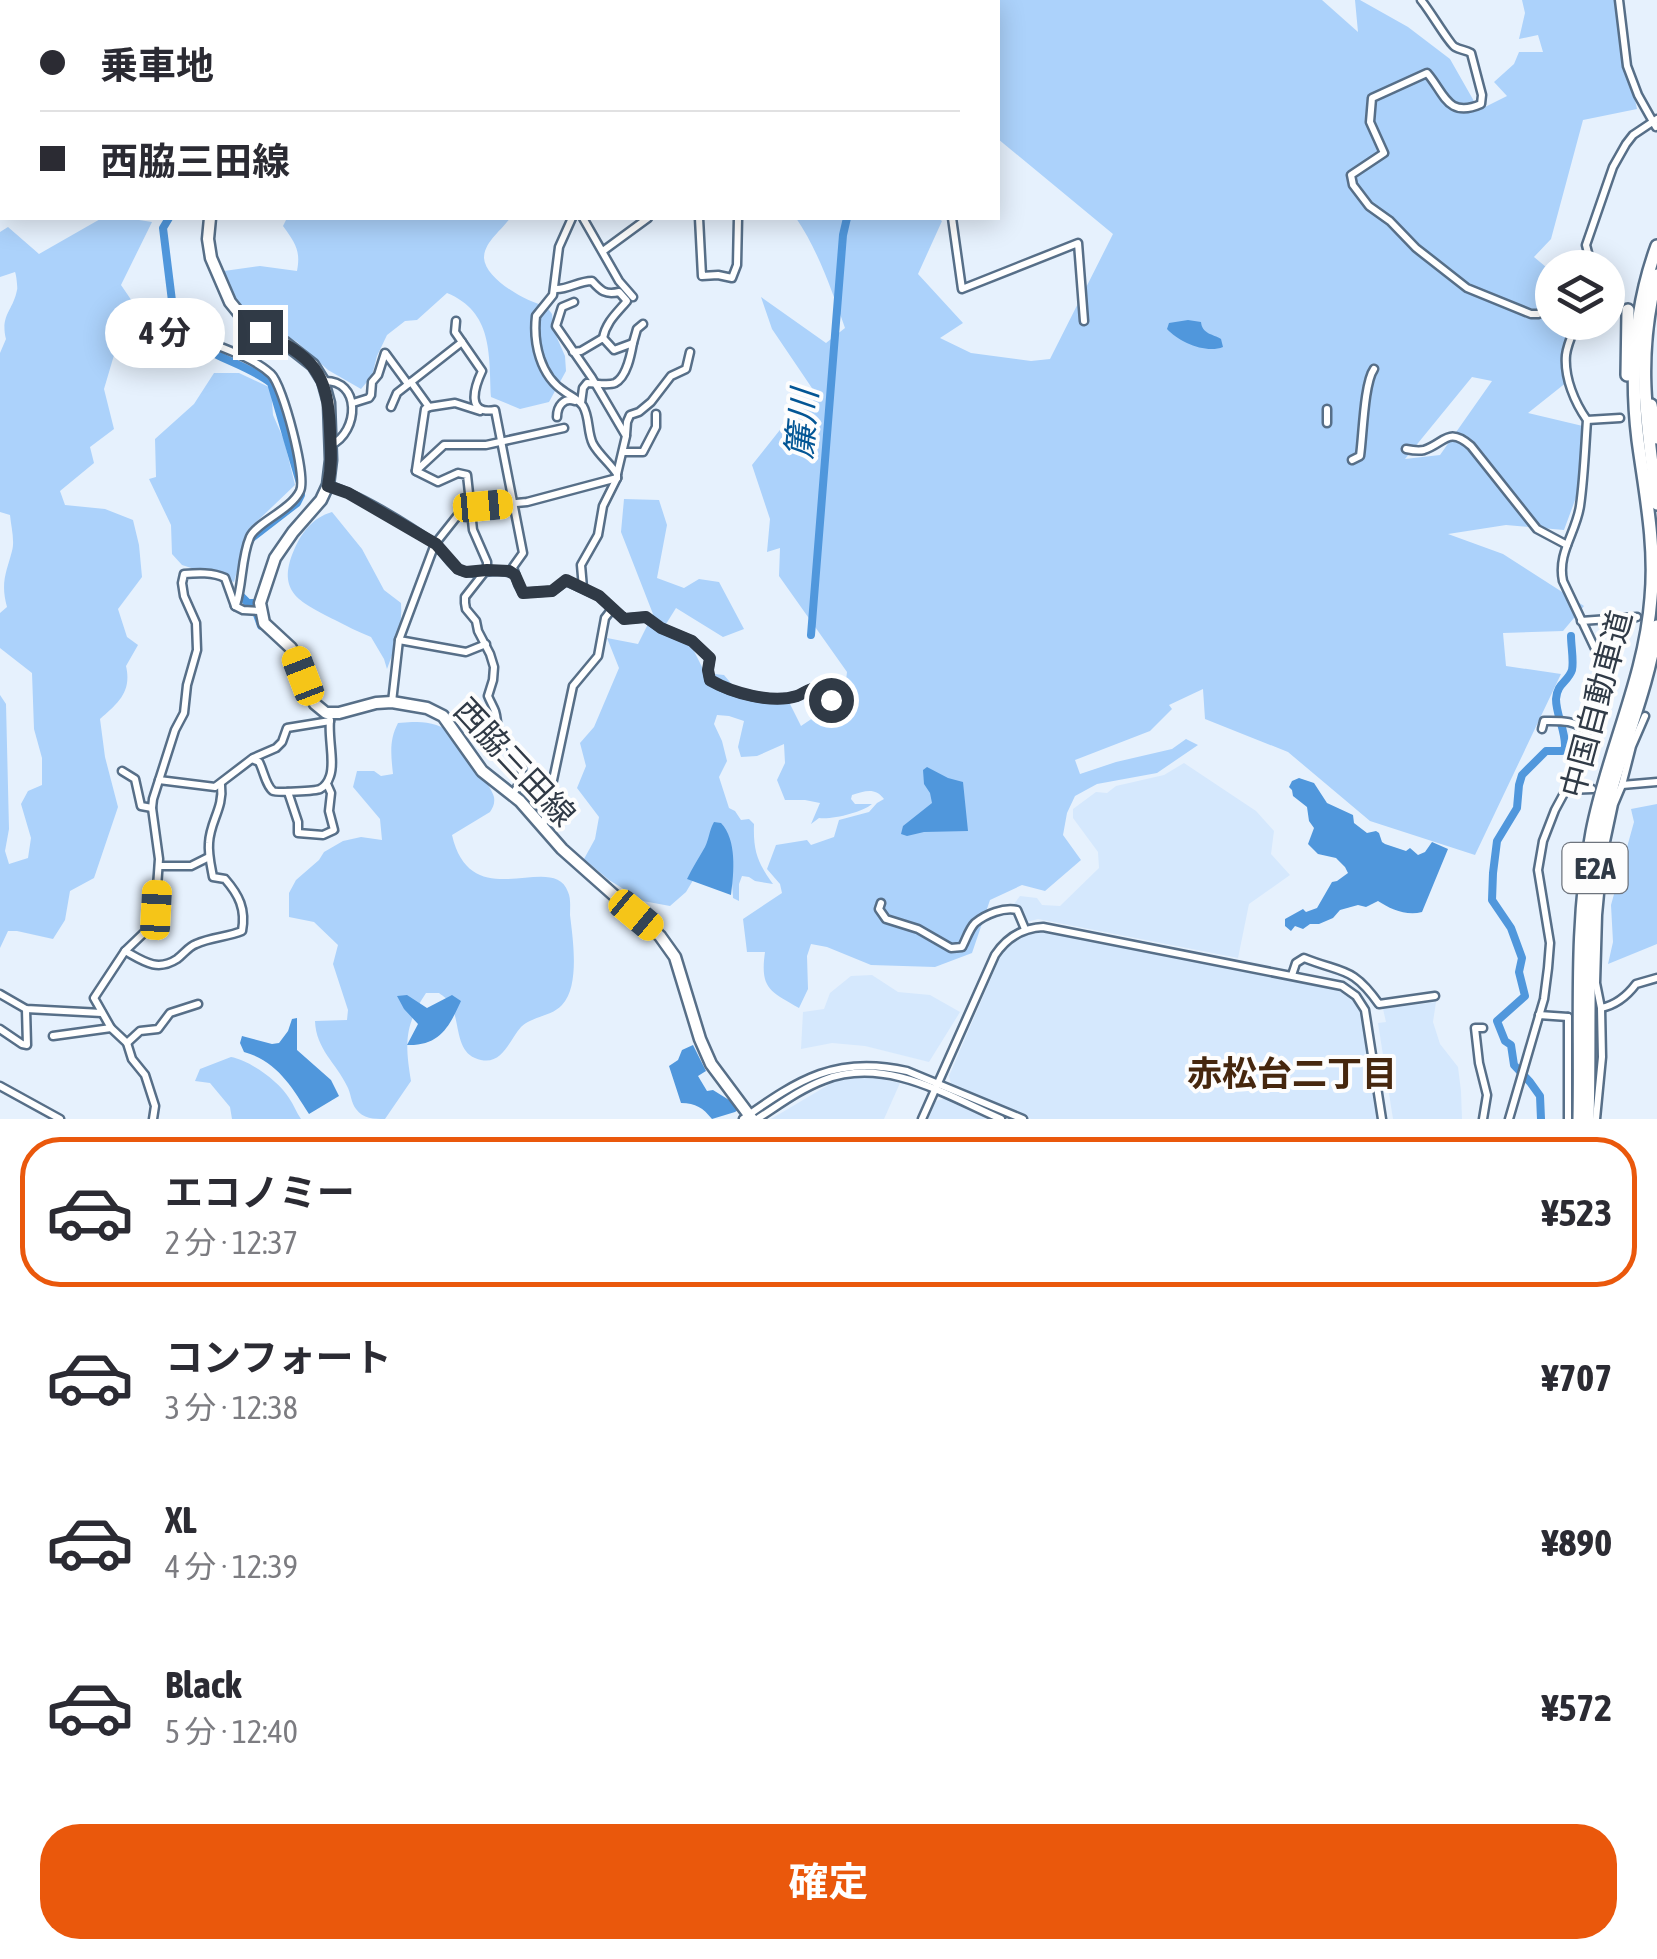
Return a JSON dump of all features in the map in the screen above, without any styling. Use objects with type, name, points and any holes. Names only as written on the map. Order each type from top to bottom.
[{"type":"highway","name":"中国自動車道","points":[[1580,1119],[1584,890],[1597,806],[1634,684],[1649,615],[1652,562],[1636,418],[1634,360],[1642,300],[1657,246]]},
{"type":"highway","points":[[1657,275],[1643,361],[1657,504]]},
{"type":"highway","points":[[1628,310],[1628,388],[1644,482]]},
{"type":"highway","points":[[1647,322],[1648,380],[1657,438]]},
{"type":"highway","name":"中国自動車道","points":[[1588,1119],[1594,880],[1606,808],[1648,670],[1657,626]]},
{"type":"highway","points":[[1631,725],[1657,658]]},
{"type":"main road","points":[[210,220],[211,258],[236,310],[254,328],[306,359],[323,381],[329,403],[328,486],[275,558],[260,610],[267,627],[290,648],[315,704],[330,717]]},
{"type":"main road","name":"西脇三田線","points":[[330,717],[392,702],[427,708],[443,716],[482,771],[512,794],[587,873],[666,942],[675,957],[704,1051],[750,1118]]},
{"type":"street","points":[[351,0],[360,0]]},
{"type":"street","points":[[1421,0],[1454,47],[1471,53],[1481,104],[1466,108],[1446,102],[1427,73],[1372,98],[1370,122],[1384,153],[1356,171],[1351,176],[1352,185],[1369,206],[1466,288],[1535,314]]},
{"type":"street","points":[[1587,250],[1613,167],[1626,144],[1656,122],[1638,95],[1627,66],[1619,0]]},
{"type":"street","points":[[571,220],[559,247],[553,295],[536,316],[536,346],[551,378],[581,404],[588,417],[592,442],[617,476]]},
{"type":"street","points":[[584,220],[633,297]]},
{"type":"street","points":[[603,251],[645,220]]},
{"type":"street","points":[[699,220],[702,276],[732,278],[738,220]]},
{"type":"street","points":[[952,220],[962,290],[1078,243],[1084,321]]},
{"type":"street","points":[[555,289],[592,281],[606,294],[619,292],[626,297],[627,301],[613,312],[602,338],[573,352]]},
{"type":"street","points":[[574,302],[562,307],[556,326],[626,436]]},
{"type":"street","points":[[456,321],[455,332],[482,372],[474,400],[486,412]]},
{"type":"street","points":[[581,404],[583,388],[588,383],[614,384],[619,380],[637,329],[643,324]]},
{"type":"street","points":[[168,353],[196,337],[270,373],[281,390],[294,437],[302,472],[301,490],[251,534],[235,606]]},
{"type":"street","points":[[602,338],[614,350],[633,342]]},
{"type":"street","points":[[1509,1119],[1544,999],[1550,943],[1538,870],[1543,841],[1575,773],[1600,682],[1600,665],[1561,570],[1562,556],[1580,510],[1587,420],[1572,394],[1566,356],[1570,340]]},
{"type":"street","points":[[391,407],[397,393],[462,342]]},
{"type":"street","points":[[584,588],[580,565],[598,535],[603,506],[617,476],[626,422],[651,402],[671,376],[686,369],[690,352]]},
{"type":"street","points":[[353,403],[371,396],[372,382],[385,353],[428,407]]},
{"type":"street","points":[[1352,460],[1360,456],[1369,375],[1374,369]]},
{"type":"street","points":[[323,381],[338,383],[353,403],[348,430],[331,445]]},
{"type":"street","points":[[556,417],[562,402],[573,399],[581,404]]},
{"type":"street","points":[[416,471],[425,409],[455,403],[486,412],[495,410],[523,553],[514,567],[523,593],[552,591],[566,580],[599,596],[624,619],[646,617],[692,641],[710,658],[710,680],[736,694],[780,698],[812,689],[831,700]]},
{"type":"street","points":[[1327,409],[1327,423]]},
{"type":"street","points":[[622,452],[642,452],[656,427],[656,414]]},
{"type":"street","points":[[1587,420],[1620,418]]},
{"type":"street","points":[[416,471],[444,445],[478,446],[564,428]]},
{"type":"street","points":[[1406,449],[1424,450],[1453,436],[1464,439],[1537,529],[1566,546]]},
{"type":"street","points":[[416,471],[438,482],[458,473],[467,475],[473,530],[488,562],[487,570],[465,603],[494,667],[488,701],[495,712],[498,730],[517,754],[523,772],[512,794]]},
{"type":"street","points":[[392,702],[399,640],[436,544],[458,515],[617,476]]},
{"type":"street","points":[[328,486],[348,493],[436,544],[458,569],[509,571],[515,575]]},
{"type":"street","points":[[153,1119],[155,1106],[147,1080],[132,1059],[127,1043],[112,1028],[94,998],[125,951],[153,922],[156,910],[159,866],[152,808],[184,713],[197,650],[196,623],[184,596],[184,574],[225,578],[235,606],[260,610]]},
{"type":"street","points":[[543,827],[573,686],[598,656],[606,618],[612,609]]},
{"type":"street","points":[[1581,621],[1637,617]]},
{"type":"street","points":[[399,640],[466,652],[486,644]]},
{"type":"street","points":[[1596,1119],[1602,1057],[1596,983],[1604,851],[1614,804],[1645,716]]},
{"type":"street","points":[[159,780],[210,788],[221,785],[251,759],[276,748],[287,728],[330,717],[332,764],[327,784],[332,793],[329,811],[334,830],[323,834],[298,832],[288,792]]},
{"type":"street","points":[[1542,729],[1544,721],[1571,721],[1588,731]]},
{"type":"street","points":[[251,759],[259,762],[271,790],[276,792],[316,791],[327,784]]},
{"type":"street","points":[[122,771],[134,779],[141,806],[152,808]]},
{"type":"street","points":[[1622,785],[1657,782]]},
{"type":"street","points":[[125,951],[160,966],[177,959],[195,944],[242,930],[241,904],[225,879],[213,878],[209,857],[208,841],[223,798],[221,785]]},
{"type":"street","points":[[1567,790],[1592,789]]},
{"type":"street","points":[[159,866],[191,866],[209,857]]},
{"type":"street","points":[[881,904],[886,919],[918,929],[951,948],[962,947],[974,925],[1006,908],[1017,910],[1025,929]]},
{"type":"street","points":[[922,1119],[995,955],[1009,938],[1025,929],[1044,927],[1350,990],[1367,1019],[1382,1119]]},
{"type":"street","points":[[1292,975],[1296,962],[1304,958],[1352,974],[1366,985],[1379,1004],[1435,996]]},
{"type":"street","points":[[1601,1008],[1628,996],[1636,984],[1657,978]]},
{"type":"street","points":[[0,994],[26,1008],[103,1013]]},
{"type":"street","points":[[127,1043],[140,1031],[158,1029],[172,1012],[198,1004]]},
{"type":"street","points":[[0,1029],[26,1044],[26,1008]]},
{"type":"street","points":[[1539,1016],[1569,1017],[1568,1119]]},
{"type":"street","points":[[52,1036],[112,1028]]},
{"type":"street","points":[[1483,1028],[1474,1028],[1486,1086],[1483,1119]]},
{"type":"street","points":[[750,1118],[812,1076],[852,1066],[890,1068],[1022,1119]]},
{"type":"street","points":[[0,1086],[60,1119]]},
{"type":"street","points":[[936,1086],[1001,1119]]},
{"type":"shaded area","points":[[1000,0],[1322,0],[1358,32],[1355,0],[1360,0],[1408,27],[1450,59],[1479,110],[1507,96],[1494,82],[1514,64],[1519,52],[1543,52],[1538,35],[1519,39],[1525,13],[1522,0],[1614,0],[1637,109],[1583,120],[1551,239],[1541,250],[1535,250],[1534,257],[1535,340],[1571,340],[1567,382],[1528,413],[1587,427],[1578,492],[1564,530],[1506,525],[1448,534],[1503,554],[1584,606],[1563,631],[1503,633],[1506,666],[1561,674],[1475,855],[1370,821],[1288,752],[1205,719],[1203,689],[1169,705],[1172,709],[1150,731],[1075,760],[1080,774],[1172,749],[1186,739],[1198,745],[1157,773],[1097,784],[1075,796],[1063,835],[1081,860],[1045,891],[1022,885],[990,900],[972,953],[935,967],[871,965],[811,944],[807,956],[808,989],[799,1008],[769,987],[764,974],[765,952],[747,952],[743,919],[782,893],[780,884],[767,869],[776,845],[807,840],[811,845],[834,837],[839,820],[869,812],[884,799],[877,793],[852,795],[855,804],[872,804],[862,810],[819,818],[811,824],[820,803],[785,800],[777,780],[785,763],[784,744],[757,756],[741,757],[738,747],[744,721],[717,715],[714,724],[727,761],[719,777],[729,808],[741,820],[749,819],[754,824],[757,857],[773,884],[742,876],[739,901],[733,898],[729,840],[704,862],[686,892],[670,906],[643,901],[584,859],[595,839],[599,817],[577,788],[586,766],[580,743],[594,727],[619,668],[607,638],[638,644],[653,614],[621,532],[624,499],[659,500],[667,525],[657,578],[684,588],[699,579],[719,582],[744,629],[723,637],[676,608],[666,624],[694,651],[705,673],[724,675],[741,695],[789,702],[801,726],[844,697],[847,672],[779,576],[780,548],[767,552],[770,519],[752,465],[787,421],[818,397],[772,329],[761,297],[826,343],[845,328],[818,257],[797,220],[941,220],[918,274],[963,323],[940,338],[971,353],[1031,361],[1050,359],[1113,234],[1000,141]],"holes":[[[1472,377],[1492,381],[1440,455],[1405,459]]]},
{"type":"shaded area","points":[[98,220],[152,222],[121,285],[149,326],[122,328],[104,389],[114,429],[90,447],[94,463],[60,491],[65,505],[105,509],[133,520],[142,577],[118,609],[127,637],[138,645],[126,666],[127,683],[122,696],[100,719],[118,807],[94,878],[70,891],[65,920],[53,939],[8,931],[0,948],[0,695],[6,704],[9,829],[5,851],[9,864],[28,858],[31,838],[21,804],[28,791],[42,785],[42,758],[34,729],[32,673],[0,648],[0,613],[7,607],[4,584],[13,543],[10,515],[0,512],[0,353],[17,287],[15,272],[0,277],[0,232],[8,227],[39,254]]},
{"type":"shaded area","points":[[286,220],[508,220],[490,241],[484,258],[499,282],[546,306],[552,314],[566,371],[549,402],[520,409],[491,397],[488,350],[481,323],[462,301],[447,293],[417,320],[405,321],[387,335],[372,376],[361,389],[328,370],[297,342],[248,313],[234,297],[224,271],[260,266],[297,271],[296,247],[283,226]]},
{"type":"shaded area","points":[[214,373],[239,373],[271,388],[273,415],[295,485],[249,529],[234,582],[182,565],[172,554],[171,525],[149,479],[156,477],[155,439],[194,404]]},
{"type":"shaded area","points":[[332,512],[362,549],[384,590],[401,603],[400,628],[387,669],[371,637],[312,608],[290,587],[289,565],[300,537],[313,522]]},
{"type":"shaded area","points":[[398,723],[436,725],[449,732],[494,797],[490,812],[452,835],[462,860],[476,873],[493,878],[546,877],[559,881],[568,892],[573,975],[562,1005],[525,1023],[503,1052],[491,1060],[469,1054],[449,1002],[439,993],[426,993],[408,1036],[411,1081],[385,1119],[362,1115],[354,1107],[347,1086],[323,1048],[315,1021],[347,1020],[348,1010],[333,964],[338,945],[314,922],[289,917],[289,893],[296,880],[324,852],[343,841],[361,837],[382,840],[380,819],[353,787],[357,771],[393,774],[391,748],[395,729]]},
{"type":"shaded area","points":[[1184,763],[1256,811],[1274,831],[1271,854],[1290,875],[1249,904],[1238,958],[1038,919],[1027,922],[1023,910],[1014,904],[1020,896],[1037,898],[1042,905],[1060,906],[1099,868],[1098,852],[1073,818],[1073,809],[1096,792],[1107,793],[1116,786],[1164,775]]},
{"type":"shaded area","points":[[1657,804],[1657,944],[1608,964],[1613,942],[1611,905],[1634,822],[1631,809]]},
{"type":"shaded area","points":[[1046,932],[1337,988],[1352,997],[1361,1012],[1378,1119],[1031,1119],[951,1084],[949,1076],[1000,957],[1013,940]]},
{"type":"shaded area","points":[[872,975],[898,992],[930,995],[960,1012],[929,1062],[865,1046],[832,1043],[801,1049],[803,1012],[824,1009],[830,993],[851,976]]},
{"type":"shaded area","points":[[1436,1002],[1433,1022],[1440,1044],[1458,1067],[1462,1119],[1393,1119],[1378,1023],[1386,1022],[1383,1009]]},
{"type":"shaded area","points":[[231,1057],[271,1078],[301,1119],[232,1119],[230,1107],[210,1083],[195,1081],[200,1069]]},
{"type":"shaded area","points":[[863,1075],[900,1083],[884,1119],[771,1119],[835,1081]]},
{"type":"shaded area","points":[[946,1098],[993,1119],[928,1119],[936,1101]]},
{"type":"water","points":[[1201,322],[1206,331],[1221,339],[1223,347],[1193,346],[1167,329],[1169,323]]},
{"type":"water","points":[[927,767],[963,782],[968,831],[901,834],[903,826],[932,803],[924,784],[923,770]]},
{"type":"water","points":[[1299,778],[1314,783],[1327,803],[1353,815],[1354,823],[1367,833],[1379,833],[1385,844],[1406,851],[1410,848],[1418,855],[1432,842],[1448,849],[1422,912],[1398,911],[1378,901],[1366,907],[1340,910],[1333,918],[1303,929],[1295,926],[1291,931],[1285,926],[1285,919],[1303,909],[1306,912],[1317,908],[1332,882],[1348,873],[1336,858],[1318,854],[1308,844],[1314,828],[1307,807],[1293,796],[1289,787]]},
{"type":"water","points":[[714,822],[721,823],[730,838],[731,895],[687,879]]},
{"type":"water","points":[[407,995],[427,1008],[452,995],[461,1001],[442,1033],[428,1042],[407,1045],[418,1024],[397,996]]},
{"type":"water","points":[[297,1018],[297,1050],[331,1080],[339,1096],[309,1114],[282,1076],[266,1062],[244,1052],[240,1043],[242,1036],[279,1043],[292,1019]]},
{"type":"water","points":[[693,1045],[706,1071],[698,1076],[707,1091],[713,1090],[729,1100],[738,1110],[735,1112],[712,1119],[699,1107],[681,1103],[669,1066],[678,1060],[682,1050]]},
{"type":"waterway","points":[[168,220],[163,228],[174,317],[192,340],[271,383],[300,483],[297,503],[249,540]]},
{"type":"waterway","name":"簾川","points":[[811,635],[847,220]]},
{"type":"waterway","points":[[237,592],[253,603],[261,626]]},
{"type":"waterway","points":[[1541,1119],[1540,1096],[1514,1065],[1511,1045],[1505,1041],[1497,1021],[1525,996],[1519,972],[1522,958],[1511,928],[1492,900],[1493,873],[1497,841],[1517,808],[1522,775],[1546,751],[1565,748],[1556,699],[1558,689],[1572,670],[1571,636]]},
{"type":"tunnel","points":[[1637,617],[1657,621]]},
{"type":"district","name":"赤松台二丁目","points":[[1292,1073]]},
{"type":"route","points":[[260,332],[293,348],[313,365],[323,381],[330,414],[328,486],[348,493],[436,544],[458,569],[509,571],[523,593],[552,591],[566,580],[599,596],[624,619],[646,617],[704,650],[710,658],[710,680],[736,694],[780,698],[812,689],[831,700]]}]
